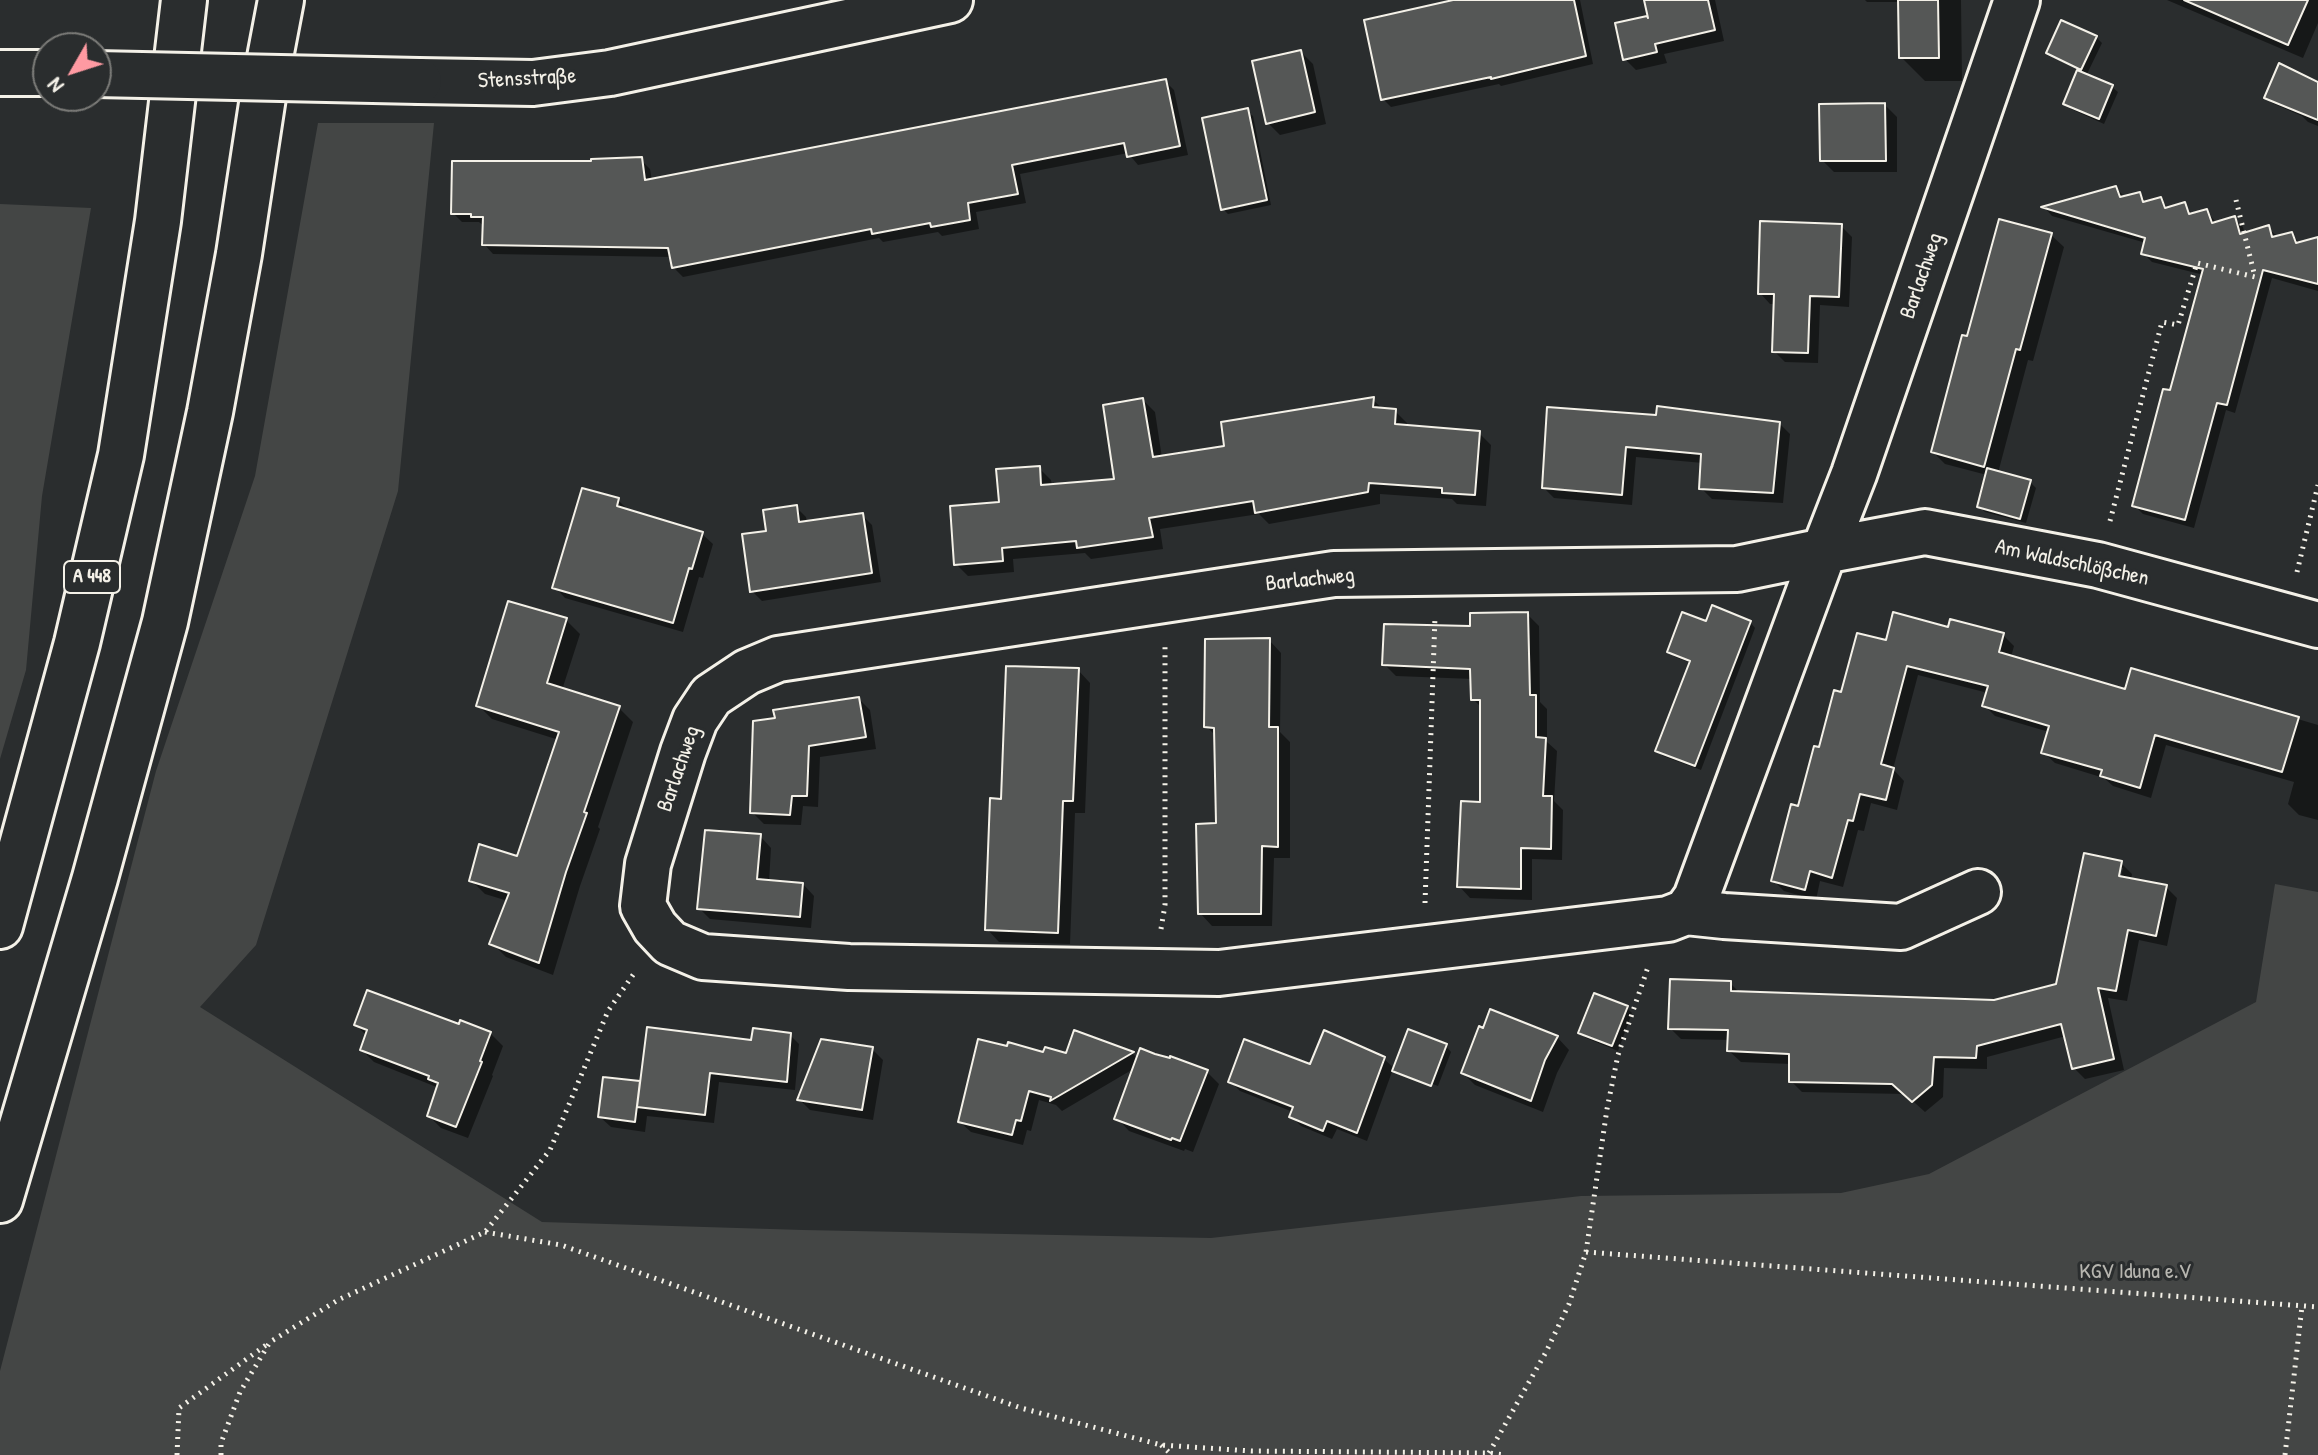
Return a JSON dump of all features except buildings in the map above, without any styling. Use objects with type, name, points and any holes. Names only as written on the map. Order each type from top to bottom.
[{"type":"main road","name":"A 448","points":[[0,926],[77,643],[121,455],[158,221],[184,0]]},
{"type":"main road","points":[[265,84],[272,0]]},
{"type":"main road","points":[[0,1200],[95,878],[165,622],[210,412],[281,0]]},
{"type":"main road","name":"Stensstraße","points":[[112,74],[533,83],[610,73],[950,0]]},
{"type":"main road","name":"Barlachweg","points":[[1677,915],[1696,898],[1854,474],[2017,0]]},
{"type":"main road","points":[[0,73],[32,73]]},
{"type":"main road","name":"Am Waldschlößchen","points":[[1824,551],[1925,532],[2098,565],[2302,620]]},
{"type":"main road","name":"Barlachweg","points":[[1824,551],[1737,569],[1334,574],[778,659],[747,672],[711,696],[695,720],[648,864],[643,906],[655,927],[670,943],[703,957],[849,967],[1219,973],[1677,915],[1901,927],[1978,892]]},
{"type":"path","points":[[2098,565],[2162,322],[2178,325],[2197,263],[2255,277],[2236,200]]},
{"type":"path","points":[[2302,620],[2318,485]]},
{"type":"path","points":[[1424,948],[1436,573]]},
{"type":"path","points":[[1155,971],[1165,905],[1166,599]]},
{"type":"path","points":[[1489,1453],[1546,1352],[1569,1304],[1586,1252],[1618,1055],[1648,966],[1677,915]]},
{"type":"path","points":[[177,1455],[179,1408],[270,1342],[338,1300],[485,1232],[550,1150],[608,1011],[643,962]]},
{"type":"path","points":[[485,1232],[561,1245],[1021,1408],[1161,1445],[1251,1451],[1504,1455]]},
{"type":"path","points":[[1586,1252],[2318,1307]]},
{"type":"path","points":[[2285,1455],[2302,1306]]},
{"type":"path","points":[[221,1455],[221,1443],[240,1392],[270,1342]]},
{"type":"path","points":[[1161,1445],[1172,1455]]},
{"type":"green space","name":"KGV Iduna e.V","points":[[318,123],[434,123],[398,491],[256,945],[200,1007],[542,1222],[1211,1238],[1581,1196],[1841,1193],[1929,1174],[2256,1002],[2275,884],[2318,892],[2318,1455],[0,1455],[0,1371],[156,771],[255,476]]},
{"type":"green space","points":[[0,204],[91,208],[42,496],[26,670],[0,759]]}]
